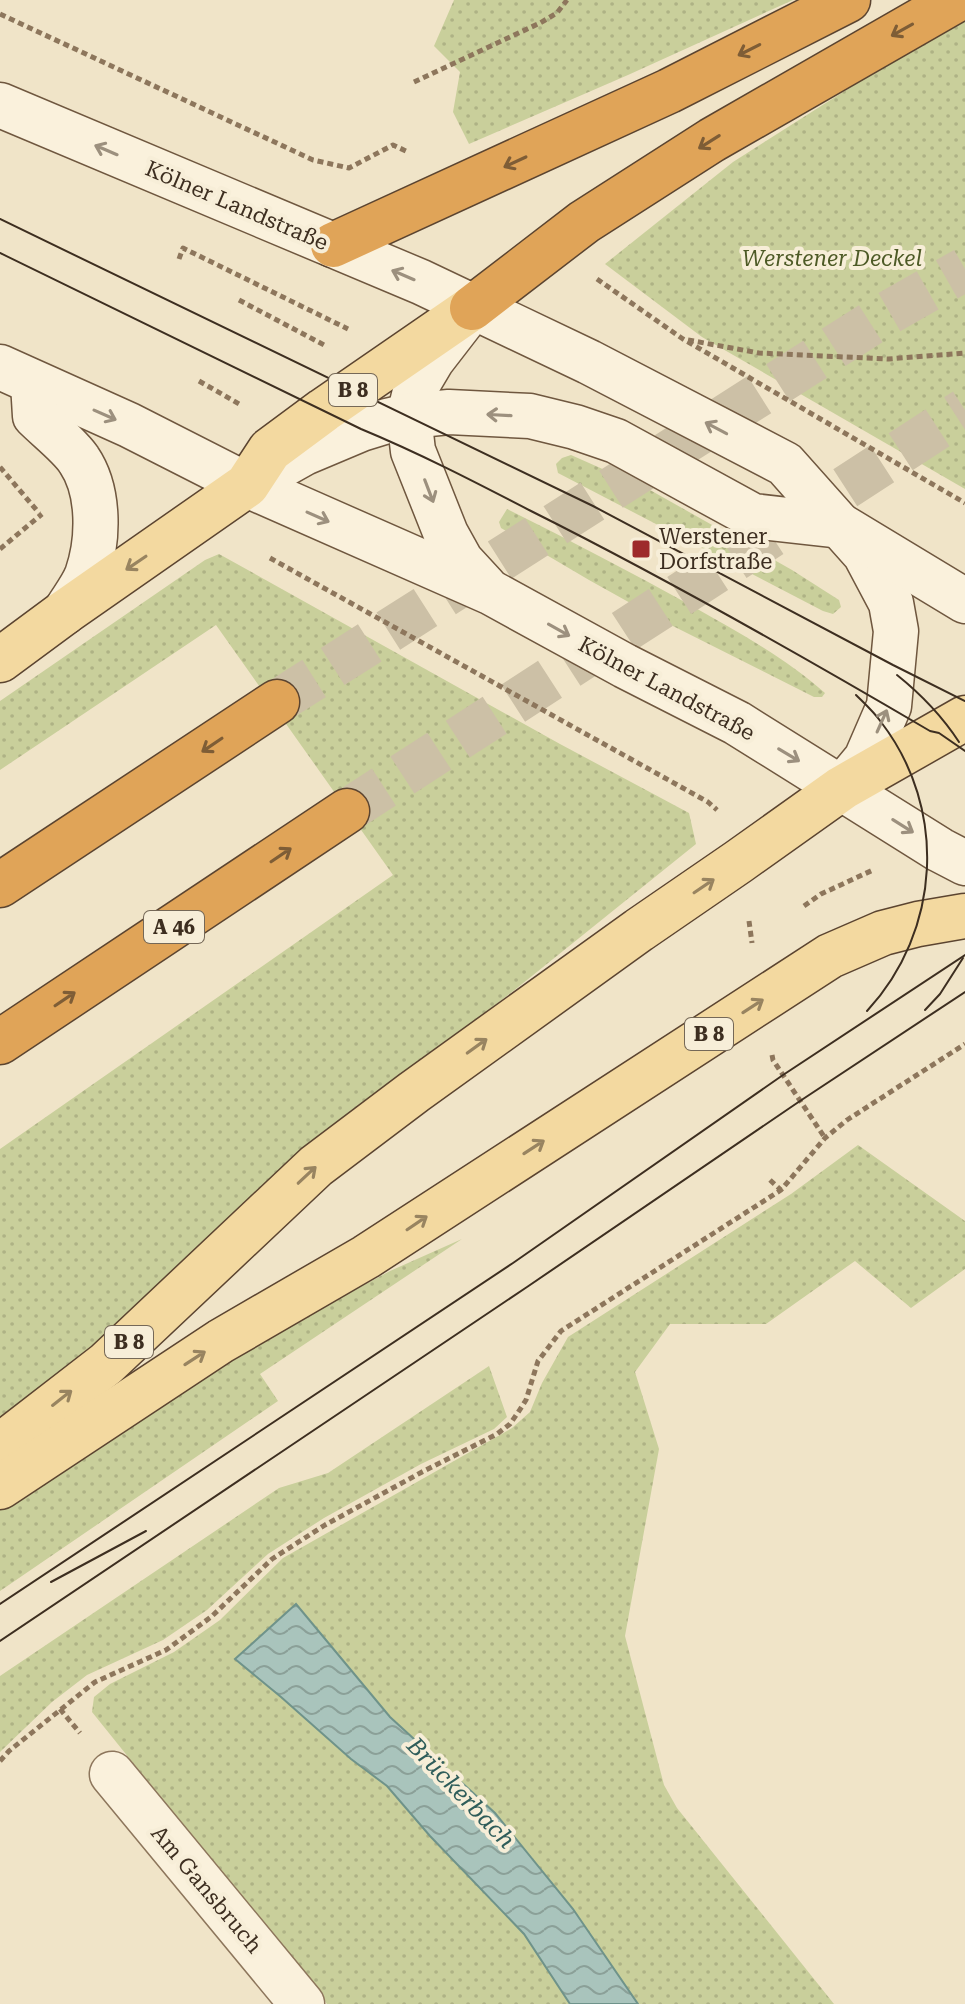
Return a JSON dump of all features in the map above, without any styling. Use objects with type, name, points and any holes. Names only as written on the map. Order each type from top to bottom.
[{"type":"highway","points":[[333,245],[669,91],[848,0]]},
{"type":"highway","points":[[472,308],[584,222],[712,140],[956,0]]},
{"type":"highway","points":[[0,885],[277,702]]},
{"type":"highway","name":"A 46","points":[[0,1042],[347,811]]},
{"type":"main road","name":"Kölner Landstraße","points":[[0,105],[421,282],[589,362],[785,464],[865,554],[891,603],[896,631],[889,706],[866,759],[842,788]]},
{"type":"main road","name":"Kölner Landstraße","points":[[472,308],[432,360],[416,387],[409,416],[413,451],[446,534],[461,561],[490,592]]},
{"type":"main road","name":"B 8","points":[[0,660],[247,485],[270,450],[472,308]]},
{"type":"main road","name":"Kölner Landstraße","points":[[17,375],[129,425],[247,485],[490,592],[737,723],[965,863]]},
{"type":"main road","points":[[17,375],[35,416],[79,459],[93,496],[94,546],[86,576],[65,612]]},
{"type":"main road","name":"Kölner Landstraße","points":[[247,485],[304,453],[387,421],[449,412],[530,416],[616,441],[753,516],[841,526],[965,601]]},
{"type":"main road","points":[[842,788],[965,718]]},
{"type":"main road","name":"B 8","points":[[0,1446],[106,1364],[316,1166],[439,1074],[842,788]]},
{"type":"main road","name":"B 8","points":[[0,1487],[221,1341],[366,1257],[830,956],[883,933],[965,916]]},
{"type":"main road","name":"Am Gansbruch","points":[[112,1774],[302,2004]]},
{"type":"path","points":[[414,82],[540,23],[557,13],[567,0]]},
{"type":"path","points":[[0,14],[313,160],[349,168],[393,145]]},
{"type":"path","points":[[550,247],[683,339],[965,503]]},
{"type":"path","points":[[179,259],[183,248],[350,330]]},
{"type":"path","points":[[239,300],[327,346]]},
{"type":"path","points":[[683,339],[773,354],[888,359],[965,353]]},
{"type":"path","points":[[199,381],[242,405]]},
{"type":"path","points":[[0,467],[40,514],[0,549]]},
{"type":"path","points":[[266,555],[708,802],[719,812]]},
{"type":"path","points":[[749,920],[752,942]]},
{"type":"path","points":[[0,1761],[95,1682],[166,1650],[211,1617],[285,1550],[339,1517],[497,1434],[510,1424],[526,1400],[538,1361],[561,1331],[781,1190],[825,1138],[965,1044]]},
{"type":"path","points":[[773,1060],[825,1138]]},
{"type":"path","points":[[770,1180],[781,1190]]},
{"type":"green space","points":[[454,0],[793,0],[469,144],[453,112],[460,72],[434,46]]},
{"type":"green space","name":"Werstener Deckel","points":[[965,18],[965,489],[702,337],[605,264],[733,162]]},
{"type":"green space","points":[[571,455],[650,490],[792,570],[839,600],[841,607],[833,614],[823,611],[558,473],[556,464]]},
{"type":"green space","points":[[507,509],[727,626],[778,657],[825,693],[822,697],[814,697],[589,580],[501,528],[499,522]]},
{"type":"green space","points":[[219,554],[689,813],[696,844],[517,988],[302,1154],[0,1440],[0,1149],[393,875],[216,625],[0,770],[0,701],[205,560]]},
{"type":"green space","points":[[858,1145],[965,1221],[965,1269],[911,1308],[855,1261],[766,1324],[670,1324],[635,1372],[659,1449],[625,1636],[664,1785],[677,1808],[834,2004],[327,2004],[92,1712],[94,1697],[110,1684],[174,1652],[220,1620],[283,1558],[512,1428],[530,1412],[542,1383],[568,1337],[791,1194]]},
{"type":"green space","points":[[462,1239],[260,1374],[278,1401],[0,1591],[0,1503],[237,1353],[390,1271]]},
{"type":"green space","points":[[489,1366],[507,1417],[494,1429],[421,1464],[324,1518],[268,1554],[207,1610],[163,1640],[87,1675],[52,1702],[0,1752],[0,1676],[279,1488],[328,1473]]},
{"type":"water","name":"Brückerbach","points":[[296,1604],[390,1717],[495,1813],[573,1909],[638,2004],[570,2004],[524,1934],[430,1836],[387,1786],[235,1659]]},
{"type":"tunnel","points":[[277,702],[886,314],[965,269]]},
{"type":"tunnel","points":[[347,811],[965,410]]},
{"type":"tram line","points":[[0,219],[593,506],[965,701]]},
{"type":"tram line","points":[[0,253],[447,468],[582,537],[930,731],[939,733],[965,751]]},
{"type":"tram line","points":[[897,675],[931,706],[959,742]]},
{"type":"tram line","points":[[856,695],[878,718],[903,756],[917,793],[926,831],[927,869],[922,907],[910,944],[892,979],[867,1011]]},
{"type":"tram line","points":[[0,1604],[513,1263],[783,1075],[965,955]]},
{"type":"tram line","points":[[925,1010],[940,994],[963,958]]},
{"type":"tram line","points":[[0,1641],[965,992]]},
{"type":"tram line","points":[[51,1582],[146,1531]]},
{"type":"place","name":"Werstener Dorfstraße","points":[[641,549]]}]
